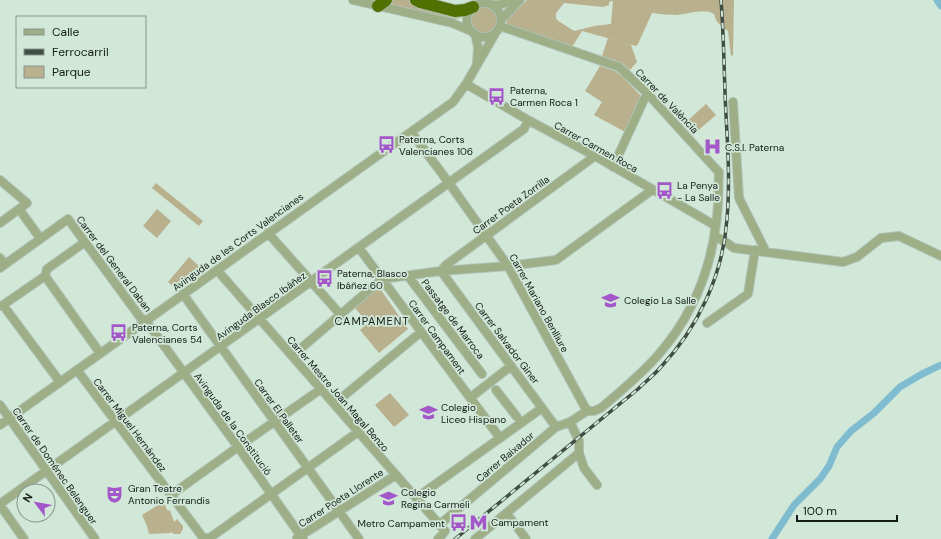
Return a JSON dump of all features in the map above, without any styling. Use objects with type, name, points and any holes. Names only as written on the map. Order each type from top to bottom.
[{"type":"highway","points":[[416,0],[454,11],[465,10],[470,12]]},
{"type":"street","points":[[353,0],[382,3],[452,23],[485,37],[491,35],[499,26],[501,14],[494,5]]},
{"type":"street","points":[[452,23],[462,20],[478,4],[483,2],[500,5],[510,0]]},
{"type":"street","name":"Avinguda de les Corts Valencianes","points":[[0,425],[453,102],[477,66],[499,26],[520,0]]},
{"type":"street","points":[[470,12],[467,22],[473,32]]},
{"type":"street","name":"Carrer de València","points":[[499,26],[619,67],[647,93],[719,172]]},
{"type":"street","name":"Avinguda de les Corts Valencianes","points":[[473,32],[478,47],[477,66]]},
{"type":"street","name":"Carrer Carmen Roca","points":[[466,84],[716,226]]},
{"type":"street","points":[[614,167],[647,93]]},
{"type":"street","points":[[734,102],[739,198],[766,252]]},
{"type":"street","name":"Avinguda Blasco Ibáñez","points":[[0,505],[524,129],[528,120]]},
{"type":"street","name":"Carrer Mariano Benlliure","points":[[411,132],[508,266],[587,411]]},
{"type":"street","name":"Carrer Poeta Zorrilla","points":[[441,271],[446,264],[595,156]]},
{"type":"street","name":"Carrer Baixador","points":[[438,539],[442,535],[442,528],[556,427],[570,422],[587,411],[594,411],[601,408],[640,374],[659,355],[680,327],[694,301],[706,273],[715,236],[719,172]]},
{"type":"street","points":[[0,180],[27,203],[0,223]]},
{"type":"street","points":[[292,356],[382,279],[441,271],[508,266],[556,260],[652,190]]},
{"type":"street","points":[[2,263],[40,238],[19,209]]},
{"type":"street","name":"Carrer del General Daban","points":[[40,238],[68,219],[140,317],[146,321]]},
{"type":"street","points":[[268,233],[340,314]]},
{"type":"street","points":[[715,236],[734,248],[843,262],[857,257],[881,238],[899,236],[941,256]]},
{"type":"street","points":[[60,382],[1,305],[45,276],[47,269],[85,242]]},
{"type":"street","name":"Carrer Campament","points":[[359,248],[500,438]]},
{"type":"street","points":[[707,324],[748,294],[755,250]]},
{"type":"street","name":"Carrer Mestre Joan Magal Benzo","points":[[217,270],[442,528]]},
{"type":"street","name":"Carrer Salvador Giner","points":[[441,271],[556,427]]},
{"type":"street","points":[[45,276],[100,353]]},
{"type":"street","name":"Passatge de Marroca","points":[[408,276],[519,420]]},
{"type":"street","name":"Carrer El Palleter","points":[[183,294],[359,539]]},
{"type":"street","name":"Avinguda de la Constitució","points":[[146,321],[238,447],[300,538]]},
{"type":"street","points":[[334,404],[421,332]]},
{"type":"street","points":[[470,398],[511,366]]},
{"type":"street","name":"Carrer Miguel Hernández","points":[[77,370],[204,539]]},
{"type":"street","points":[[170,493],[321,389]]},
{"type":"street","name":"Carrer de Doménec Belenguer","points":[[0,405],[94,539]]},
{"type":"street","points":[[416,498],[500,438],[519,420],[542,408]]},
{"type":"street","points":[[570,422],[579,441],[579,453],[584,468],[597,486]]},
{"type":"street","points":[[204,539],[211,536],[358,432]]},
{"type":"street","points":[[475,539],[579,453]]},
{"type":"street","name":"Carrer Poeta Llorente","points":[[300,538],[396,475]]},
{"type":"street","points":[[0,505],[24,539]]},
{"type":"street","points":[[507,514],[526,539]]},
{"type":"green space","points":[[391,0],[410,0],[417,5],[459,15],[460,18],[452,20],[388,4]]},
{"type":"green space","points":[[527,0],[734,0],[733,55],[731,56],[728,31],[717,22],[714,14],[710,12],[701,11],[677,15],[652,13],[636,46],[582,31],[572,47],[507,24],[506,19]],"holes":[[[613,1],[611,24],[574,31],[557,20],[556,13],[564,3],[603,7],[609,5],[609,2]]]},
{"type":"green space","points":[[484,7],[493,11],[497,20],[493,29],[484,33],[475,29],[471,20],[475,11]]},
{"type":"green space","points":[[608,38],[631,45],[637,62],[630,70],[622,63],[602,56]]},
{"type":"green space","points":[[600,66],[615,71],[623,77],[641,96],[625,132],[594,115],[602,102],[585,91]]},
{"type":"green space","points":[[706,104],[716,115],[695,133],[686,122]]},
{"type":"green space","points":[[156,183],[203,221],[199,226],[152,188]]},
{"type":"green space","points":[[157,209],[171,221],[157,238],[143,226]]},
{"type":"green space","points":[[189,257],[198,265],[198,270],[201,274],[178,290],[168,282]]},
{"type":"green space","points":[[379,287],[408,329],[379,353],[360,330],[368,323],[355,308]]},
{"type":"green space","points":[[390,393],[409,415],[394,427],[375,405]]},
{"type":"green space","points":[[163,502],[168,511],[170,510],[174,522],[177,519],[183,526],[180,534],[174,534],[171,532],[149,534],[142,515]]},
{"type":"waterway","points":[[937,0],[941,6]]},
{"type":"waterway","points":[[772,539],[794,505],[820,479],[829,466],[837,447],[851,431],[874,413],[900,387],[941,365]]},
{"type":"railway","points":[[455,539],[655,374],[686,336],[706,300],[714,280],[725,240],[728,206],[729,180],[721,0]]},
{"type":"place","name":"Paterna, Carmen Roca 1","points":[[497,96]]},
{"type":"place","name":"Paterna, Corts Valencianes 106","points":[[386,145]]},
{"type":"place","name":"C.S.I. Paterna","points":[[712,147]]},
{"type":"place","name":"La Penya - La Salle","points":[[664,191]]},
{"type":"place","name":"Paterna, Blasco Ibáñez 60","points":[[324,279]]},
{"type":"place","name":"Colegio La Salle","points":[[611,300]]},
{"type":"place","name":"Paterna, Corts Valencianes 54","points":[[119,333]]},
{"type":"place","name":"Colegio Liceo Hispano","points":[[428,413]]},
{"type":"place","name":"Gran Teatre Antonio Ferrandis","points":[[115,494]]},
{"type":"place","name":"Colegio Regina Carmeli","points":[[388,498]]},
{"type":"place","name":"Campament","points":[[478,522]]},
{"type":"place","name":"Metro Campament","points":[[458,523]]},
{"type":"district","name":"CAMPAMENT","points":[[372,321]]}]
